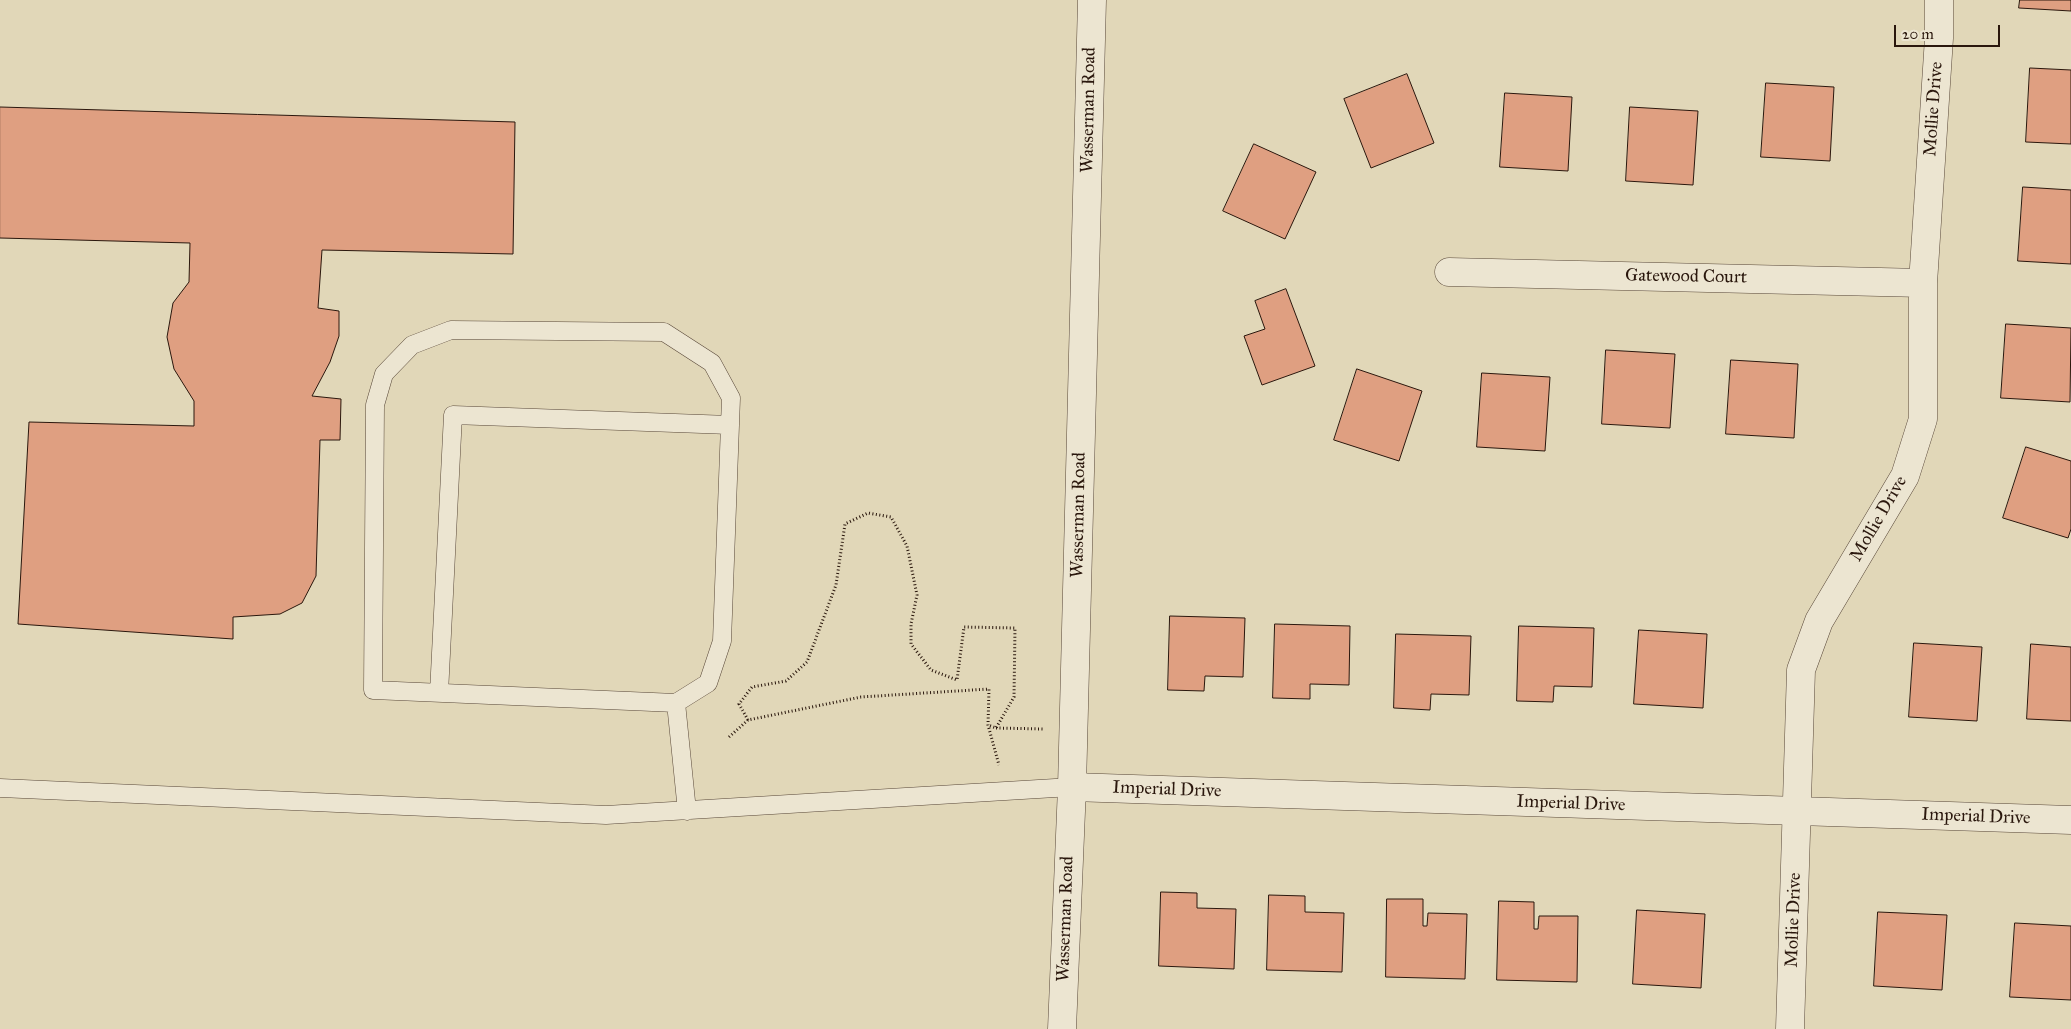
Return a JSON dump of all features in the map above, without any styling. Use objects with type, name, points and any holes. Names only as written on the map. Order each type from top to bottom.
[{"type":"street","name":"Wasserman Road","points":[[1062,1029],[1074,730],[1092,0]]},
{"type":"street","name":"Mollie Drive","points":[[1790,1029],[1802,670],[1819,621],[1906,476],[1923,419],[1923,283],[1939,0]]},
{"type":"street","name":"Gatewood Court","points":[[1449,272],[1923,283]]},
{"type":"street","name":"Imperial Drive","points":[[1072,787],[2071,820]]},
{"type":"lane","points":[[452,330],[664,332],[712,363],[731,398],[730,425],[722,641],[708,683],[676,703],[373,690],[375,405],[384,374],[412,345],[452,330]]},
{"type":"lane","points":[[439,693],[453,415],[730,425]]},
{"type":"lane","points":[[676,703],[688,811]]},
{"type":"lane","points":[[0,788],[606,815],[1072,787]]},
{"type":"path","points":[[748,720],[739,704],[752,687],[786,681],[807,662],[836,585],[845,524],[868,513],[891,517],[908,546],[917,595],[911,624],[911,644],[931,670],[957,680],[964,627],[1016,628],[1014,697],[996,728]]},
{"type":"path","points":[[729,737],[748,720],[861,697],[989,690],[988,725],[1005,791]]},
{"type":"path","points":[[988,725],[996,728],[1074,730]]},
{"type":"building","points":[[2020,0],[2071,0],[2071,11],[2019,8]]},
{"type":"building","points":[[2030,68],[2071,70],[2071,144],[2026,142]]},
{"type":"building","points":[[1407,74],[1434,143],[1371,168],[1344,99]]},
{"type":"building","points":[[1766,83],[1834,87],[1830,161],[1761,157]]},
{"type":"building","points":[[1505,93],[1572,97],[1568,171],[1500,167]]},
{"type":"building","points":[[0,107],[515,122],[513,254],[322,250],[318,308],[339,311],[339,336],[330,362],[312,396],[341,399],[340,440],[320,440],[316,576],[302,603],[280,614],[233,617],[233,639],[18,624],[29,422],[194,426],[194,401],[174,369],[167,337],[173,303],[189,282],[190,243],[0,238]]},
{"type":"building","points":[[1630,107],[1698,111],[1693,185],[1626,181]]},
{"type":"building","points":[[1254,144],[1316,172],[1285,239],[1223,211]]},
{"type":"building","points":[[2023,187],[2071,190],[2071,264],[2018,261]]},
{"type":"building","points":[[1286,289],[1315,366],[1262,385],[1244,336],[1265,329],[1255,301]]},
{"type":"building","points":[[2006,324],[2071,328],[2070,402],[2001,398]]},
{"type":"building","points":[[1606,350],[1675,354],[1670,428],[1602,424]]},
{"type":"building","points":[[1731,360],[1798,364],[1794,438],[1726,434]]},
{"type":"building","points":[[1357,369],[1422,391],[1399,461],[1334,440]]},
{"type":"building","points":[[1482,373],[1550,377],[1545,451],[1477,447]]},
{"type":"building","points":[[2026,447],[2071,461],[2071,529],[2068,538],[2003,518]]},
{"type":"building","points":[[1170,616],[1245,618],[1243,677],[1205,676],[1204,691],[1168,690]]},
{"type":"building","points":[[1275,624],[1350,626],[1349,685],[1310,684],[1310,699],[1273,698]]},
{"type":"building","points":[[1519,626],[1594,628],[1592,687],[1554,686],[1553,702],[1517,701]]},
{"type":"building","points":[[1639,630],[1707,634],[1703,708],[1634,704]]},
{"type":"building","points":[[1396,634],[1471,636],[1469,695],[1431,694],[1430,710],[1394,708]]},
{"type":"building","points":[[1914,643],[1982,647],[1977,721],[1909,717]]},
{"type":"building","points":[[2031,644],[2071,647],[2071,721],[2027,719]]},
{"type":"building","points":[[1161,892],[1197,893],[1197,908],[1236,909],[1234,969],[1159,966]]},
{"type":"building","points":[[1269,895],[1305,896],[1305,912],[1344,913],[1342,972],[1267,970]]},
{"type":"building","points":[[1387,899],[1423,899],[1423,926],[1427,926],[1428,913],[1467,914],[1465,979],[1386,977]]},
{"type":"building","points":[[1499,901],[1534,902],[1534,929],[1538,929],[1539,916],[1578,916],[1577,982],[1497,980]]},
{"type":"building","points":[[1637,910],[1705,914],[1701,988],[1633,984]]},
{"type":"building","points":[[1878,912],[1947,915],[1942,990],[1874,986]]},
{"type":"building","points":[[2015,923],[2071,926],[2071,1000],[2010,997]]}]
